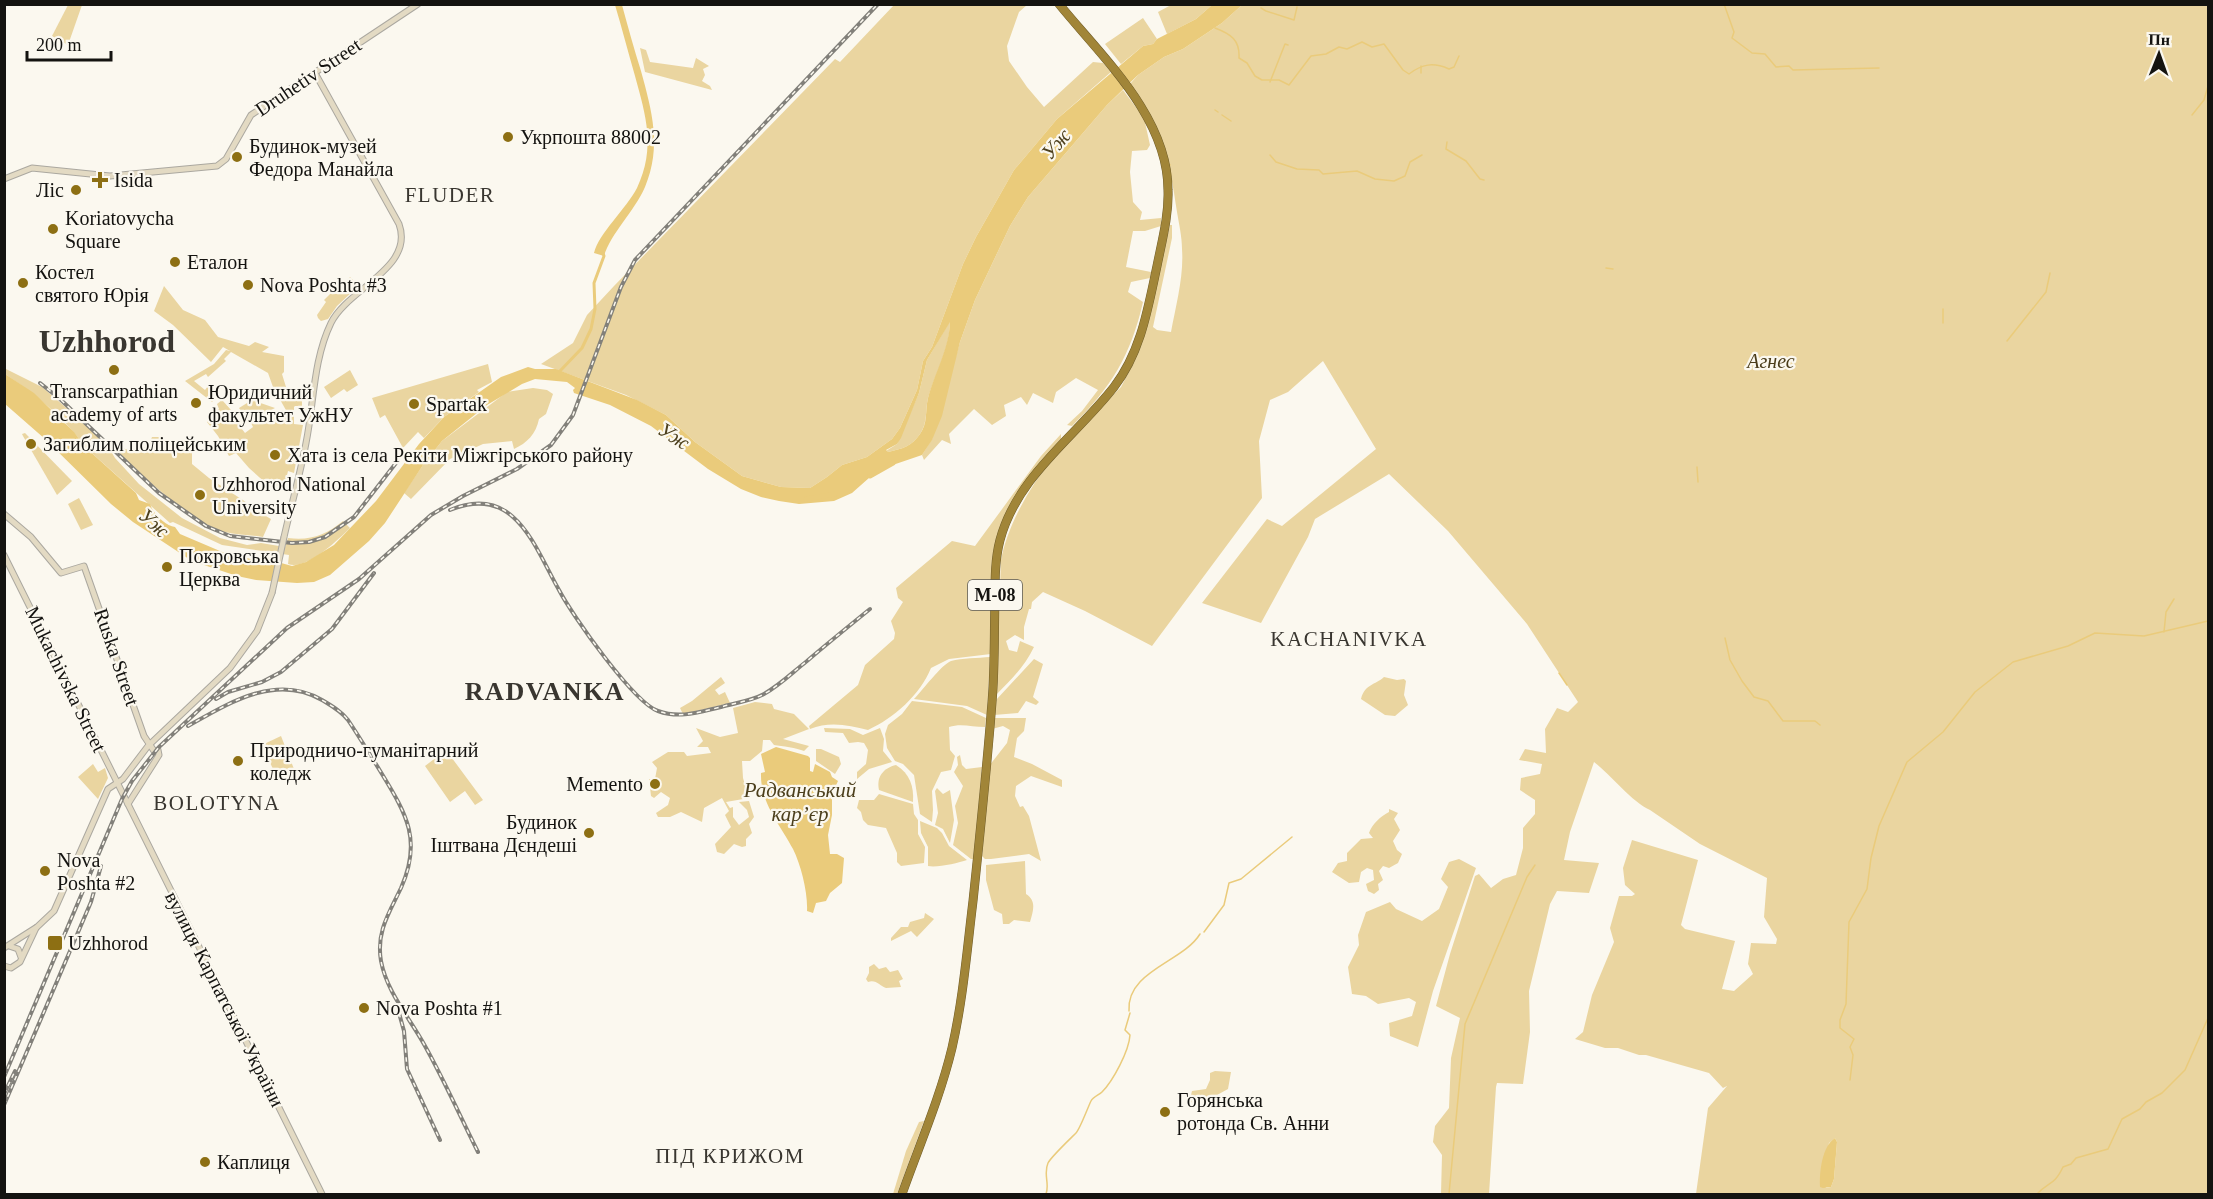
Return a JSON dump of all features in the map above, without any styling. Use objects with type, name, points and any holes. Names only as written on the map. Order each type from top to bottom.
[{"type":"highway","name":"М-08","points":[[902,1194],[951,1051],[961,998],[992,702],[995,574],[1000,540],[1006,523],[1032,479],[1062,442],[1113,388],[1133,356],[1142,334],[1168,205],[1166,168],[1151,124],[1135,97],[1059,4]]},
{"type":"main road","name":"Druhetiv Street","points":[[4,179],[27,169],[38,168],[110,176],[210,168],[220,165],[251,115],[418,4]]},
{"type":"main road","points":[[6,947],[37,927],[56,908],[108,789],[155,750],[226,672],[246,648],[265,615],[306,444],[323,346],[332,321],[351,297],[394,261],[402,239],[399,224],[315,73]]},
{"type":"main road","name":"Ruska Street","points":[[4,514],[31,537],[61,573],[84,566],[144,736],[155,750]]},
{"type":"main road","name":"Mukachivska Street","points":[[4,555],[128,804]]},
{"type":"main road","points":[[128,804],[155,750]]},
{"type":"main road","name":"вулиця Карпатської України","points":[[128,804],[322,1194]]},
{"type":"main road","points":[[4,966],[14,967],[19,964],[37,927]]},
{"type":"main road","points":[[6,947],[18,949],[21,957]]},
{"type":"green space","points":[[68,5],[82,5],[68,45],[52,36]]},
{"type":"green space","points":[[894,5],[1027,5],[1019,12],[1007,46],[1009,61],[1044,107],[1093,62],[1103,63],[1111,72],[1057,119],[1014,170],[963,264],[932,347],[923,361],[917,390],[900,428],[892,439],[867,457],[842,465],[810,488],[781,487],[742,476],[695,442],[666,415],[626,395],[541,364],[573,343],[587,315],[614,286],[835,59],[840,62]]},
{"type":"green space","points":[[1171,5],[1212,5],[1196,19],[1167,34],[1158,12]]},
{"type":"green space","name":"Агнес","points":[[1242,5],[2208,5],[2208,1194],[1696,1194],[1708,1108],[1727,1086],[1723,1088],[1709,1073],[1646,1055],[1618,1048],[1605,1048],[1575,1039],[1583,1032],[1592,995],[1614,942],[1610,928],[1619,896],[1635,894],[1625,885],[1623,868],[1632,840],[1698,860],[1681,925],[1685,929],[1735,941],[1722,989],[1734,991],[1753,974],[1748,964],[1751,943],[1776,944],[1777,939],[1764,917],[1767,878],[1700,844],[1643,806],[1594,762],[1570,832],[1564,860],[1599,863],[1589,893],[1557,891],[1550,904],[1529,991],[1530,1032],[1523,1084],[1497,1083],[1496,1087],[1489,1194],[1441,1194],[1442,1155],[1433,1142],[1435,1126],[1449,1108],[1451,1058],[1460,1018],[1436,1006],[1450,954],[1475,876],[1479,874],[1491,888],[1503,879],[1516,875],[1523,848],[1523,828],[1535,814],[1535,800],[1520,790],[1521,778],[1540,774],[1542,764],[1519,760],[1525,749],[1546,753],[1545,729],[1557,708],[1568,712],[1578,702],[1527,624],[1448,531],[1389,474],[1315,519],[1308,537],[1261,623],[1202,603],[1267,519],[1282,526],[1376,449],[1323,361],[1288,392],[1270,400],[1259,441],[1262,498],[1152,646],[1043,592],[1032,602],[1031,609],[1029,609],[1024,627],[1024,640],[1015,635],[1006,641],[1009,650],[1017,652],[1020,641],[1034,647],[1022,667],[996,695],[1001,560],[1014,519],[1052,458],[1121,387],[1134,362],[1146,330],[1170,225],[1172,225],[1172,238],[1153,327],[1157,330],[1171,332],[1182,270],[1181,235],[1163,145],[1150,114],[1130,84],[1138,75],[1164,57],[1183,49],[1222,23]],"holes":[[[1835,1138],[1837,1142],[1834,1179],[1831,1187],[1826,1188],[1820,1178],[1829,1143]]]},
{"type":"green space","points":[[1143,18],[1157,39],[1153,44],[1143,46],[1121,64],[1105,44]]},
{"type":"green space","points":[[640,48],[646,50],[650,62],[693,68],[696,58],[709,66],[703,69],[705,75],[702,81],[712,90],[645,72]]},
{"type":"green space","points":[[1123,90],[1144,118],[1150,145],[1147,150],[1132,151],[1130,172],[1133,202],[1142,212],[1140,220],[1161,218],[1161,226],[1145,231],[1133,231],[1126,267],[1151,272],[1150,278],[1131,282],[1128,292],[1143,302],[1126,355],[1118,370],[1098,398],[1072,426],[1067,425],[1082,411],[1098,390],[1076,378],[1056,392],[1053,403],[1033,393],[1027,405],[1021,397],[1004,405],[1006,416],[992,425],[974,409],[949,434],[951,444],[942,440],[924,460],[922,455],[932,439],[960,342],[975,300],[1010,226],[1028,197],[1107,105]]},
{"type":"green space","points":[[350,277],[354,281],[350,286],[353,291],[337,306],[328,319],[321,321],[317,315],[326,302],[324,300],[336,288],[340,290]]},
{"type":"green space","points":[[164,286],[183,310],[205,320],[218,337],[249,346],[255,342],[269,347],[262,352],[284,356],[282,374],[286,387],[295,400],[302,400],[302,406],[294,407],[294,424],[303,425],[294,473],[288,471],[285,484],[270,487],[236,453],[229,456],[207,422],[219,409],[217,404],[222,400],[242,422],[238,424],[245,433],[253,427],[251,423],[276,410],[287,412],[268,373],[231,352],[224,359],[226,361],[208,377],[206,374],[194,381],[205,390],[208,386],[217,397],[212,402],[185,381],[214,364],[226,350],[230,351],[223,347],[211,362],[173,325],[154,311]]},
{"type":"green space","points":[[950,321],[948,341],[928,398],[923,430],[910,444],[888,452],[886,451],[897,444],[919,393],[927,360]]},
{"type":"green space","name":"Spartak","points":[[488,364],[492,382],[477,390],[479,392],[444,417],[424,438],[418,432],[403,448],[385,415],[380,418],[372,398]]},
{"type":"green space","points":[[4,368],[42,387],[106,443],[115,458],[139,484],[182,518],[220,538],[247,545],[261,543],[285,547],[288,538],[303,539],[317,536],[343,521],[350,528],[321,553],[304,563],[295,565],[288,564],[289,555],[222,545],[173,522],[170,523],[85,447],[48,407],[5,374]]},
{"type":"green space","points":[[350,370],[358,385],[347,392],[344,389],[331,398],[324,387]]},
{"type":"green space","points":[[533,388],[547,390],[553,394],[546,414],[539,419],[536,429],[527,441],[514,449],[512,441],[483,444],[450,459],[411,499],[404,493],[442,441],[507,392]]},
{"type":"green space","points":[[252,400],[275,408],[248,421],[239,408]]},
{"type":"green space","points":[[25,433],[72,481],[57,495],[22,434]]},
{"type":"green space","points":[[1061,434],[1061,439],[1034,470],[1016,498],[994,556],[990,595],[991,654],[949,659],[931,668],[920,687],[905,705],[868,730],[832,724],[810,729],[809,726],[858,685],[865,665],[894,639],[895,633],[891,621],[903,602],[898,598],[896,588],[952,541],[975,546],[1041,456]]},
{"type":"green space","name":"Uzhhorod National University","points":[[152,437],[161,437],[157,448],[172,452],[174,439],[182,443],[183,448],[192,446],[192,464],[255,508],[253,513],[271,519],[263,537],[225,532],[196,518],[164,494],[110,445],[117,441],[125,449],[140,453],[144,447],[148,447]]},
{"type":"green space","points":[[79,498],[93,525],[81,530],[68,504]]},
{"type":"green space","points":[[990,657],[987,715],[967,706],[914,699],[947,663]]},
{"type":"green space","points":[[1034,659],[1043,664],[1033,697],[1039,702],[1036,705],[1026,701],[1018,713],[994,715],[996,700]]},
{"type":"green space","points":[[721,677],[725,683],[715,690],[719,695],[725,692],[730,703],[683,714],[680,708]]},
{"type":"green space","points":[[1384,677],[1406,681],[1404,695],[1408,705],[1395,716],[1385,715],[1361,699],[1368,688]]},
{"type":"green space","points":[[912,701],[962,707],[986,718],[985,727],[962,725],[949,727],[950,750],[955,756],[951,770],[941,772],[932,791],[932,822],[920,814],[914,775],[903,764],[895,761],[887,748],[885,734],[888,725],[902,714]]},
{"type":"green space","points":[[755,702],[772,704],[774,709],[794,714],[809,729],[783,739],[809,746],[804,751],[774,745],[770,740],[763,740],[762,751],[750,761],[742,761],[743,778],[749,798],[726,802],[730,808],[733,807],[733,817],[739,825],[749,817],[747,810],[739,802],[749,801],[754,817],[749,824],[752,833],[746,839],[746,846],[734,844],[724,854],[717,852],[715,844],[731,827],[725,815],[729,811],[722,798],[704,808],[702,822],[681,812],[670,817],[658,817],[656,813],[668,805],[670,798],[661,792],[654,798],[651,796],[649,779],[655,779],[657,768],[652,762],[668,752],[684,752],[687,756],[711,753],[708,747],[697,747],[703,741],[696,728],[720,737],[738,733],[733,708]]},
{"type":"green space","points":[[995,718],[1026,718],[1024,731],[1017,738],[1014,757],[1062,780],[1062,787],[1031,776],[1016,786],[1015,796],[1020,807],[1023,806],[1029,816],[1041,861],[1029,854],[991,859],[985,859],[982,856],[989,766],[1007,743],[1010,730],[1003,726],[992,729]]},
{"type":"green space","points":[[824,728],[850,729],[863,735],[880,728],[884,739],[883,751],[892,762],[869,769],[857,779],[857,772],[866,764],[868,750],[864,743],[849,743],[843,733],[825,732]]},
{"type":"green space","points":[[281,736],[294,769],[278,780],[262,745]]},
{"type":"green space","points":[[816,749],[839,757],[841,764],[835,774],[816,761]]},
{"type":"green space","points":[[446,750],[483,800],[475,805],[465,791],[450,802],[425,766]]},
{"type":"green space","points":[[960,755],[962,765],[966,769],[982,767],[974,859],[953,845],[958,823],[955,806],[963,786],[954,772],[958,765],[957,757]]},
{"type":"green space","points":[[93,764],[98,772],[105,768],[108,778],[98,799],[78,777]]},
{"type":"green space","points":[[896,765],[905,772],[910,781],[913,802],[879,790],[878,785],[882,773]]},
{"type":"green space","points":[[937,788],[943,794],[950,790],[954,820],[950,843],[943,829],[935,825],[938,813],[935,791]]},
{"type":"green space","points":[[879,794],[913,804],[914,814],[918,820],[918,834],[925,847],[924,863],[901,866],[897,862],[897,853],[886,828],[868,825],[863,820],[857,808],[859,800],[874,800]]},
{"type":"green space","points":[[1389,809],[1398,813],[1394,819],[1400,830],[1393,841],[1397,850],[1402,854],[1398,863],[1389,868],[1383,866],[1379,871],[1383,880],[1378,884],[1379,890],[1374,894],[1368,891],[1366,884],[1374,880],[1373,870],[1367,868],[1361,872],[1359,882],[1349,883],[1332,872],[1338,863],[1347,861],[1347,853],[1361,839],[1373,838],[1369,833],[1370,830],[1389,812]]},
{"type":"green space","points":[[920,821],[937,828],[949,846],[967,860],[942,866],[928,866],[928,847],[921,833]]},
{"type":"green space","points":[[1459,859],[1476,868],[1433,991],[1418,1047],[1390,1036],[1389,1023],[1412,1016],[1416,1002],[1409,998],[1378,1004],[1366,996],[1352,994],[1348,967],[1359,945],[1358,935],[1366,912],[1390,902],[1396,909],[1422,921],[1439,909],[1448,887],[1441,879],[1449,862]]},
{"type":"green space","points":[[1025,861],[1026,894],[1032,900],[1033,906],[1030,922],[1014,920],[1009,924],[1003,924],[1002,914],[994,910],[986,880],[986,865]]},
{"type":"green space","points":[[925,913],[934,919],[917,937],[911,931],[891,941],[901,927],[908,927],[910,922],[924,918]]},
{"type":"green space","points":[[874,964],[879,969],[886,967],[890,972],[898,970],[903,979],[899,981],[901,987],[886,988],[876,982],[868,982],[866,979],[869,967]]},
{"type":"green space","points":[[1231,1072],[1228,1089],[1217,1095],[1189,1103],[1192,1091],[1206,1089],[1210,1073]]},
{"type":"green space","points":[[924,1121],[897,1194],[893,1194],[906,1151],[919,1122]]},
{"type":"water","points":[[615,5],[622,5],[641,71],[652,115],[654,143],[653,158],[645,187],[607,247],[604,256],[594,253],[597,245],[637,188],[643,173],[648,146],[643,105]]},
{"type":"water","points":[[1212,5],[1242,5],[1222,23],[1138,75],[1107,105],[1028,197],[1010,226],[975,300],[960,342],[942,416],[932,440],[922,455],[878,470],[852,493],[834,501],[799,504],[761,497],[741,489],[708,469],[651,426],[610,405],[574,393],[575,388],[567,382],[535,379],[487,405],[442,441],[423,465],[385,523],[369,541],[330,575],[314,582],[256,580],[192,561],[133,522],[5,404],[5,374],[34,393],[74,432],[85,447],[136,493],[139,500],[150,504],[160,519],[175,527],[180,534],[227,554],[292,566],[306,562],[334,545],[376,501],[419,444],[444,417],[501,377],[528,367],[556,369],[637,400],[666,415],[695,442],[742,476],[781,487],[810,488],[842,465],[867,457],[892,439],[900,428],[917,390],[923,361],[932,347],[963,264],[1014,170],[1057,119],[1143,46],[1153,44],[1157,39],[1196,19]],"holes":[[[950,322],[949,332],[928,398],[923,430],[910,444],[888,452],[886,450],[897,444],[901,438],[919,393],[927,360]]]},
{"type":"water","name":"Радванський карʼєр","points":[[776,747],[808,756],[810,771],[813,772],[815,764],[830,772],[832,777],[838,781],[832,794],[832,815],[828,835],[830,854],[837,854],[844,858],[842,883],[830,893],[826,901],[816,903],[813,913],[807,911],[805,888],[796,856],[767,804],[764,794],[761,773],[765,772],[761,754]]},
{"type":"water","points":[[1835,1138],[1837,1142],[1834,1179],[1831,1187],[1823,1188],[1820,1187],[1822,1160],[1827,1147]]},
{"type":"waterway","points":[[1724,4],[1734,32],[1732,38],[1752,53],[1765,54],[1776,67],[1789,66],[1793,70],[1879,68]]},
{"type":"waterway","points":[[1261,8],[1294,20],[1297,7]]},
{"type":"waterway","points":[[1215,28],[1233,38],[1238,47],[1239,58],[1247,63],[1255,76],[1262,80],[1279,80],[1289,85],[1311,56],[1326,54],[1339,47],[1347,49],[1362,42],[1372,47],[1384,44],[1403,70],[1409,74],[1428,65],[1438,65],[1449,69],[1454,67],[1459,56]]},
{"type":"waterway","points":[[1270,82],[1285,44],[1288,45]]},
{"type":"waterway","points":[[1421,66],[1421,73]]},
{"type":"waterway","points":[[2192,115],[2204,100],[2208,86]]},
{"type":"waterway","points":[[1222,115],[1231,121]]},
{"type":"waterway","points":[[1447,142],[1446,149],[1466,161],[1480,179],[1484,180]]},
{"type":"waterway","points":[[1270,155],[1276,162],[1297,169],[1319,170],[1323,174],[1357,171],[1375,179],[1394,181],[1405,176],[1410,162],[1422,155]]},
{"type":"waterway","points":[[1170,170],[1171,176]]},
{"type":"waterway","points":[[560,371],[582,348],[591,329],[595,309],[594,283],[604,256],[603,253]]},
{"type":"waterway","points":[[1606,268],[1613,269]]},
{"type":"waterway","points":[[2007,341],[2046,292],[2050,273]]},
{"type":"waterway","points":[[1943,309],[1943,323]]},
{"type":"waterway","name":"Уж","points":[[870,476],[893,463]]},
{"type":"waterway","points":[[1697,467],[1698,482]]},
{"type":"waterway","name":"Уж","points":[[806,499],[835,494]]},
{"type":"waterway","points":[[2164,632],[2166,612],[2174,599]]},
{"type":"waterway","points":[[1850,1080],[1853,1055],[1850,1047],[1854,1039],[1840,1028],[1840,1020],[1846,1004],[1849,922],[1867,889],[1871,858],[1879,826],[1907,762],[1943,732],[1975,692],[2013,662],[2068,646],[2095,633],[2144,636],[2208,621]]},
{"type":"waterway","points":[[1725,638],[1730,660],[1754,697],[1768,701],[1783,721],[1815,721],[1820,725]]},
{"type":"waterway","points":[[1559,673],[1567,685]]},
{"type":"waterway","points":[[1204,932],[1224,905],[1229,883],[1241,879],[1292,837]]},
{"type":"waterway","points":[[1449,1194],[1465,1024],[1527,877],[1535,865]]},
{"type":"waterway","points":[[1129,1011],[1130,997],[1136,986],[1146,976],[1192,944],[1200,934]]},
{"type":"waterway","points":[[1046,1194],[1048,1163],[1078,1131],[1091,1101],[1106,1087],[1124,1057],[1130,1035],[1125,1030],[1130,1013]]},
{"type":"waterway","points":[[2037,1194],[2054,1180],[2063,1167],[2071,1164],[2076,1158],[2108,1149],[2122,1119],[2162,1093],[2185,1070],[2208,1018]]},
{"type":"railway","points":[[4,1077],[122,799],[132,781],[159,747],[287,628],[359,579],[431,515],[517,469],[551,445],[573,415],[621,287],[635,260],[878,4]]},
{"type":"railway","points":[[40,383],[60,399],[159,493],[206,526],[230,536],[292,543],[309,542],[325,537],[354,517],[396,463]]},
{"type":"railway","points":[[450,510],[472,504],[491,505],[506,512],[520,523],[541,555],[566,602],[604,657],[647,705],[666,713],[682,715],[697,713],[764,694],[781,683],[870,609]]},
{"type":"railway","points":[[216,699],[228,692],[262,682],[281,672],[332,629],[374,573]]},
{"type":"railway","points":[[188,726],[220,708],[253,694],[287,689],[305,692],[322,700],[348,720],[398,802],[405,816],[411,842],[407,871],[388,914],[380,941],[384,973],[394,995],[432,1059],[478,1152]]},
{"type":"railway","points":[[4,1105],[91,902],[101,866]]},
{"type":"railway","points":[[399,1013],[404,1031],[407,1069],[440,1140]]},
{"type":"railway","points":[[4,1094],[15,1071]]},
{"type":"place","name":"Укрпошта 88002","points":[[508,137]]},
{"type":"place","name":"Будинок-музей Федора Манайла","points":[[237,157]]},
{"type":"place","name":"Isida","points":[[100,180]]},
{"type":"place","name":"Ліс","points":[[76,190]]},
{"type":"place","name":"Koriatovycha Square","points":[[53,229]]},
{"type":"place","name":"Еталон","points":[[175,262]]},
{"type":"place","name":"Костел святого Юрія","points":[[23,283]]},
{"type":"place","name":"Nova Poshta #3","points":[[248,285]]},
{"type":"place","name":"Transcarpathian academy of arts","points":[[114,370]]},
{"type":"place","name":"Юридичний факультет УжНУ","points":[[196,403]]},
{"type":"place","name":"Spartak","points":[[414,404]]},
{"type":"place","name":"Загиблим поліцейським","points":[[31,444]]},
{"type":"place","name":"Хата із села Рекіти Міжгірського району","points":[[275,455]]},
{"type":"place","name":"Uzhhorod National University","points":[[200,495]]},
{"type":"place","name":"Покровська Церква","points":[[167,567]]},
{"type":"place","name":"Природничо-гуманітарний коледж","points":[[238,761]]},
{"type":"place","name":"Memento","points":[[655,784]]},
{"type":"place","name":"Будинок Іштвана Дєндеші","points":[[589,833]]},
{"type":"place","name":"Nova Poshta #2","points":[[45,871]]},
{"type":"place","name":"Uzhhorod","points":[[55,943]]},
{"type":"place","name":"Nova Poshta #1","points":[[364,1008]]},
{"type":"place","name":"Горянська ротонда Св. Анни","points":[[1165,1112]]},
{"type":"place","name":"Каплиця","points":[[205,1162]]},
{"type":"district","name":"FLUDER","points":[[450,195]]},
{"type":"district","name":"Uzhhorod","points":[[107,341]]},
{"type":"district","name":"KACHANIVKA","points":[[1349,639]]},
{"type":"district","name":"RADVANKA","points":[[545,691]]},
{"type":"district","name":"BOLOTYNA","points":[[217,803]]},
{"type":"district","name":"ПІД КРИЖОМ","points":[[730,1156]]}]
